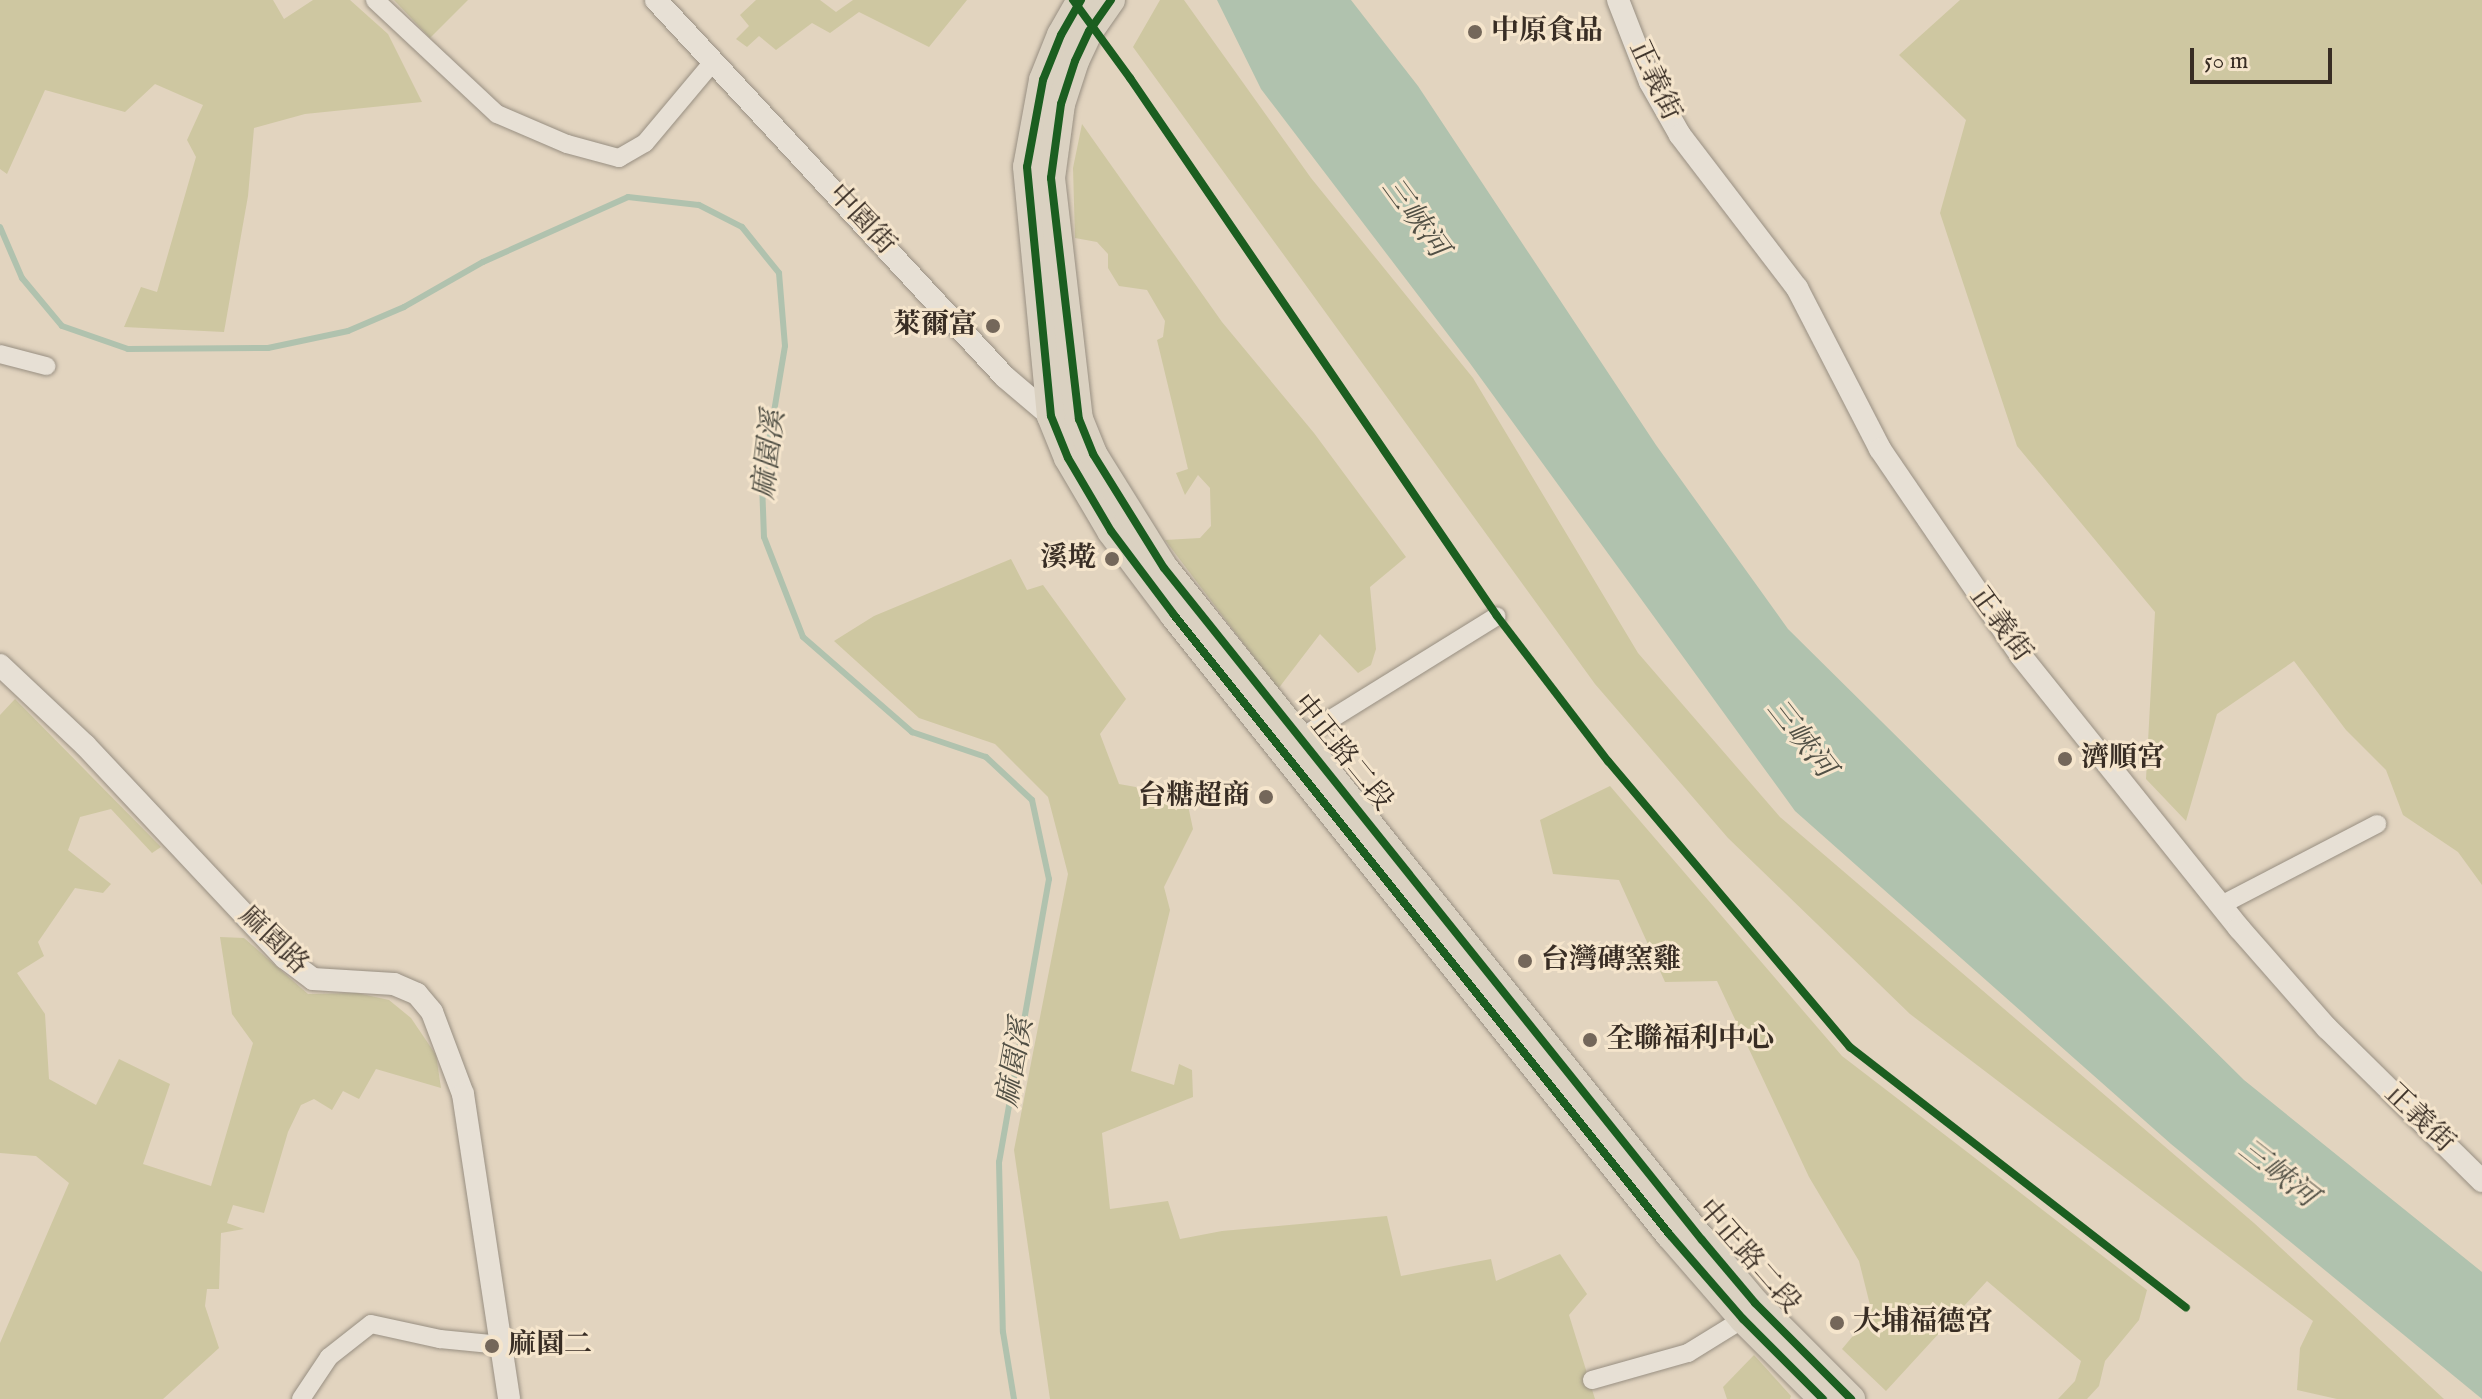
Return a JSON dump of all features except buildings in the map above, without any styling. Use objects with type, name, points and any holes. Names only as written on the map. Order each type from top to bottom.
[{"type":"main road","name":"中正路二段","points":[[1081,0],[1061,35],[1034,115],[1027,167],[1051,416],[1068,458],[1111,531],[1174,615],[1670,1235],[1743,1319],[1823,1399]]},
{"type":"main road","name":"中正路二段","points":[[1111,0],[1089,31],[1075,61],[1061,104],[1051,178],[1079,419],[1093,454],[1164,568],[1702,1240],[1755,1303],[1851,1399]]},
{"type":"street","points":[[375,0],[497,114],[567,144],[619,158],[645,143],[713,62]]},
{"type":"street","name":"中園街","points":[[656,0],[1005,377],[1051,416]]},
{"type":"street","name":"正義街","points":[[1618,0],[1650,82],[1680,135],[1797,288],[1880,449],[2021,656],[2221,905],[2327,1028],[2482,1181]]},
{"type":"street","points":[[0,354],[46,366]]},
{"type":"street","points":[[1051,416],[1079,419]]},
{"type":"street","points":[[1302,737],[1497,616]]},
{"type":"street","name":"麻園路","points":[[0,665],[85,745],[285,958],[313,979],[394,984],[417,994],[432,1012],[463,1094],[509,1399]]},
{"type":"street","points":[[2221,905],[2377,824]]},
{"type":"street","points":[[1592,1380],[1688,1353],[1743,1319]]},
{"type":"street","points":[[301,1399],[329,1357],[371,1324],[440,1339],[501,1345]]},
{"type":"shaded area","points":[[0,0],[273,0],[284,19],[313,0],[350,0],[388,34],[422,102],[305,114],[254,128],[248,196],[224,332],[124,327],[141,287],[157,292],[196,157],[187,140],[203,105],[155,84],[125,112],[45,90],[7,174],[0,169]]},
{"type":"shaded area","points":[[394,0],[468,0],[430,38]]},
{"type":"shaded area","points":[[756,0],[820,0],[836,12],[853,0],[967,0],[929,47],[859,12],[830,33],[812,23],[776,50],[759,36],[747,47],[736,39],[749,26],[740,15]]},
{"type":"shaded area","points":[[1160,0],[1184,0],[1311,178],[1473,378],[1638,653],[1780,817],[2254,1223],[2444,1399],[2337,1399],[2297,1390],[2300,1348],[2313,1321],[1910,1014],[1728,838],[1595,684],[1133,47]]},
{"type":"shaded area","points":[[1960,0],[2482,0],[2482,885],[2458,852],[2403,815],[2386,770],[2346,730],[2294,661],[2217,714],[2186,821],[2146,779],[2155,612],[2017,446],[1940,213],[1966,120],[1899,55]]},
{"type":"shaded area","points":[[1082,124],[1222,322],[1314,433],[1406,557],[1370,587],[1376,649],[1371,665],[1358,673],[1320,634],[1278,689],[1165,540],[1200,538],[1211,526],[1210,488],[1198,475],[1185,495],[1176,473],[1188,469],[1157,340],[1163,337],[1165,321],[1147,290],[1119,286],[1108,268],[1108,254],[1097,242],[1075,238],[1073,168]]},
{"type":"shaded area","points":[[1011,559],[1027,590],[1043,585],[1126,699],[1100,734],[1119,784],[1186,796],[1193,829],[1164,887],[1170,910],[1131,1071],[1174,1085],[1179,1064],[1192,1070],[1193,1097],[1102,1133],[1110,1209],[1168,1201],[1180,1239],[1222,1231],[1387,1216],[1401,1276],[1491,1259],[1496,1281],[1560,1254],[1587,1294],[1569,1315],[1595,1399],[1050,1399],[1014,1150],[1068,874],[1048,797],[995,744],[919,718],[834,641],[874,616]]},
{"type":"shaded area","points":[[15,699],[161,847],[152,853],[111,809],[80,817],[68,850],[111,884],[103,893],[75,888],[38,942],[44,956],[17,973],[45,1014],[49,1079],[96,1105],[119,1059],[170,1084],[143,1164],[211,1186],[253,1043],[232,1014],[220,937],[244,938],[308,994],[357,993],[389,1000],[411,1018],[436,1055],[441,1088],[376,1069],[359,1099],[343,1091],[332,1110],[314,1099],[301,1105],[288,1132],[264,1213],[233,1205],[227,1223],[244,1229],[221,1233],[219,1289],[207,1289],[205,1306],[219,1348],[163,1399],[0,1399],[0,1343],[69,1183],[36,1156],[0,1153],[0,715]]},
{"type":"shaded area","points":[[1610,786],[1842,1056],[2147,1290],[2139,1320],[2105,1361],[2099,1386],[2087,1399],[2058,1399],[2075,1381],[2081,1361],[1987,1281],[1886,1391],[1842,1349],[1872,1313],[1859,1261],[1809,1177],[1717,981],[1665,982],[1619,880],[1553,874],[1540,820]]},
{"type":"shaded area","points":[[1754,1355],[1791,1396],[1790,1399],[1727,1399],[1723,1387]]},
{"type":"water","name":"三峽河","points":[[1217,0],[1351,0],[1418,86],[1656,445],[1788,629],[2244,1080],[2482,1272],[2482,1399],[2171,1144],[1795,811],[1469,362],[1261,89]]},
{"type":"waterway","name":"麻園溪","points":[[0,227],[22,278],[62,326],[128,349],[268,348],[348,331],[404,307],[483,262],[628,197],[699,205],[742,227],[779,273],[785,346],[762,483],[764,537],[803,637],[912,732],[986,757],[1032,800],[1049,879],[999,1162],[1003,1332],[1014,1399]]},
{"type":"cycle path","points":[[1073,0],[1130,78],[1497,616],[1608,761],[1850,1047],[2186,1308]]},
{"type":"cycle path","points":[[1081,0],[1061,35],[1043,80],[1027,167],[1051,416],[1068,458],[1111,531],[1174,615],[1670,1235],[1743,1319],[1823,1399]]},
{"type":"cycle path","points":[[1111,0],[1089,31],[1075,61],[1061,104],[1051,178],[1079,419],[1093,454],[1164,568],[1702,1240],[1755,1303],[1851,1399]]},
{"type":"place","name":"中原食品","points":[[1475,32]]},
{"type":"place","name":"萊爾富","points":[[993,326]]},
{"type":"place","name":"溪墘","points":[[1112,559]]},
{"type":"place","name":"濟順宮","points":[[2065,759]]},
{"type":"place","name":"台糖超商","points":[[1266,797]]},
{"type":"place","name":"台灣磚窯雞","points":[[1525,961]]},
{"type":"place","name":"全聯福利中心","points":[[1590,1040]]},
{"type":"place","name":"大埔福德宮","points":[[1837,1323]]},
{"type":"place","name":"麻園二","points":[[492,1346]]}]
